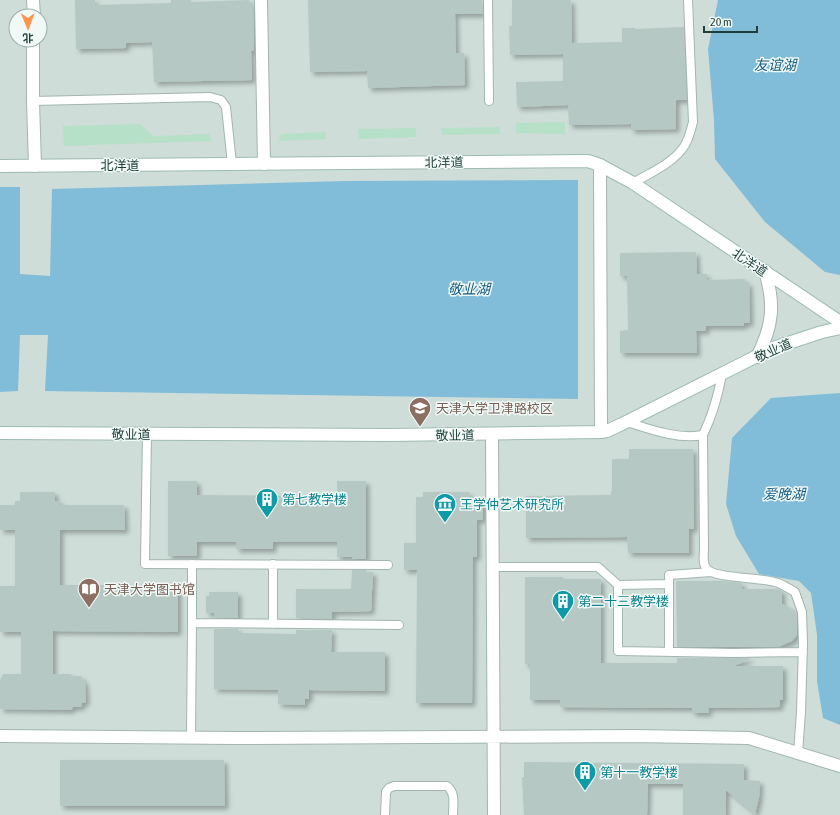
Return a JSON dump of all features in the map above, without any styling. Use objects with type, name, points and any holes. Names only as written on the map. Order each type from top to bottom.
[{"type":"street","points":[[261,0],[264,164]]},
{"type":"street","points":[[33,48],[35,166]]},
{"type":"street","name":"北洋道","points":[[0,166],[588,161],[600,165],[633,183],[840,322]]},
{"type":"street","points":[[600,165],[601,432]]},
{"type":"street","points":[[757,357],[767,334],[771,311],[770,291],[764,271]]},
{"type":"street","name":"敬业道","points":[[0,433],[492,434],[601,432],[607,431],[627,422],[773,348],[840,328]]},
{"type":"street","points":[[492,434],[495,736],[494,815]]},
{"type":"street","points":[[0,736],[635,736],[749,738],[840,766]]},
{"type":"lane","points":[[488,0],[489,101]]},
{"type":"lane","points":[[633,183],[679,153],[685,145],[690,133],[693,122],[688,0]]},
{"type":"lane","points":[[33,101],[210,97],[221,100],[226,107],[232,164]]},
{"type":"lane","points":[[711,572],[704,565],[703,435],[718,398],[722,374]]},
{"type":"lane","points":[[627,422],[668,434],[703,435]]},
{"type":"lane","points":[[147,434],[145,564],[388,565]]},
{"type":"lane","points":[[191,737],[192,564]]},
{"type":"lane","points":[[273,564],[273,624]]},
{"type":"lane","points":[[494,567],[598,567],[618,585],[669,584]]},
{"type":"lane","points":[[669,652],[669,574],[711,572],[778,583],[795,592],[802,612],[801,712],[798,753]]},
{"type":"lane","points":[[618,585],[618,651],[802,652]]},
{"type":"lane","points":[[192,623],[399,625]]},
{"type":"lane","points":[[385,815],[386,792],[389,788],[394,786],[447,786],[452,790],[453,815]]},
{"type":"shaded area","name":"天津大学卫津路校区","points":[[0,0],[840,0],[840,815],[0,815]]},
{"type":"green space","points":[[565,122],[565,134],[516,133],[516,123]]},
{"type":"green space","points":[[140,124],[153,136],[209,134],[212,141],[64,146],[63,126]]},
{"type":"green space","points":[[500,127],[500,134],[442,135],[441,128]]},
{"type":"green space","points":[[416,128],[416,137],[359,139],[358,129]]},
{"type":"green space","points":[[326,132],[326,139],[279,141],[281,134]]},
{"type":"water","name":"友谊湖","points":[[718,0],[840,0],[840,275],[825,272],[765,222],[715,159],[714,120],[708,49]]},
{"type":"water","name":"敬业湖","points":[[578,180],[578,399],[45,391],[48,335],[20,335],[18,391],[0,392],[0,187],[20,187],[20,274],[50,276],[52,189],[346,181]]},
{"type":"water","name":"爱晚湖","points":[[840,393],[840,725],[823,718],[817,681],[817,635],[811,593],[799,581],[759,574],[736,536],[726,504],[732,438],[771,398]]},
{"type":"building","points":[[75,0],[95,0],[95,5],[171,3],[171,0],[191,0],[191,2],[249,0],[249,3],[253,3],[254,51],[251,51],[252,80],[154,82],[152,42],[126,43],[126,48],[76,49]]},
{"type":"building","points":[[308,0],[482,0],[483,14],[455,14],[456,53],[464,53],[465,85],[368,88],[367,71],[310,72]]},
{"type":"building","points":[[512,0],[571,0],[572,43],[622,42],[622,28],[635,29],[684,27],[687,100],[676,101],[676,129],[631,130],[631,124],[569,125],[568,105],[517,107],[516,82],[563,81],[563,54],[510,55],[509,26],[512,26]]},
{"type":"building","points":[[696,252],[697,274],[707,274],[707,280],[745,279],[745,283],[749,283],[750,323],[744,323],[744,326],[706,326],[706,331],[696,331],[697,353],[620,353],[620,331],[628,330],[627,276],[620,276],[620,253]]},
{"type":"building","points":[[629,449],[693,449],[694,529],[689,529],[689,553],[628,553],[627,537],[526,538],[526,496],[611,495],[612,459],[629,459]]},
{"type":"building","name":"第七教学楼","points":[[168,481],[197,481],[197,495],[337,496],[337,481],[366,481],[366,559],[337,557],[337,542],[273,542],[273,549],[236,549],[236,542],[197,542],[197,556],[168,556]]},
{"type":"building","name":"天津大学图书馆","points":[[20,492],[55,492],[55,501],[60,501],[60,505],[124,505],[125,530],[60,530],[60,585],[178,585],[178,632],[53,631],[53,674],[71,674],[72,676],[81,676],[85,682],[86,702],[82,703],[81,707],[73,707],[71,710],[0,709],[0,680],[3,674],[21,674],[21,632],[0,632],[0,586],[15,586],[15,530],[0,530],[0,505],[15,505],[15,501],[20,501]]},
{"type":"building","points":[[423,492],[469,492],[469,498],[483,498],[483,520],[477,520],[477,557],[473,557],[472,703],[416,703],[417,570],[404,570],[404,543],[416,543],[416,497],[423,497]]},
{"type":"building","points":[[352,570],[366,570],[366,572],[373,572],[371,611],[332,612],[332,619],[296,618],[296,589],[351,589]]},
{"type":"building","name":"第二十三教学楼","points":[[525,577],[601,579],[601,663],[677,663],[677,658],[752,658],[734,666],[783,666],[783,700],[780,700],[780,707],[708,708],[709,713],[692,713],[692,708],[560,707],[560,700],[530,700],[530,664],[525,664]]},
{"type":"building","points":[[676,581],[723,581],[742,583],[742,589],[778,589],[782,591],[782,604],[797,613],[797,635],[792,641],[778,647],[677,647]]},
{"type":"building","points":[[209,592],[238,592],[238,618],[214,618],[214,613],[206,613],[206,596],[209,596]]},
{"type":"building","points":[[214,629],[238,629],[238,633],[296,634],[296,630],[332,630],[331,652],[385,652],[385,691],[309,690],[309,699],[305,699],[305,705],[278,704],[278,690],[214,689]]},
{"type":"building","points":[[60,760],[224,760],[225,806],[60,806]]},
{"type":"building","name":"第十一教学楼","points":[[524,762],[744,764],[744,780],[760,781],[759,798],[755,814],[726,790],[726,815],[683,815],[683,784],[648,784],[647,815],[524,815],[522,777],[524,777]]},
{"type":"place","name":"天津大学卫津路校区","points":[[420,428]]},
{"type":"place","name":"第七教学楼","points":[[267,518]]},
{"type":"place","name":"王学仲艺术研究所","points":[[445,524]]},
{"type":"place","name":"天津大学图书馆","points":[[89,608]]},
{"type":"place","name":"第二十三教学楼","points":[[563,620]]},
{"type":"place","name":"第十一教学楼","points":[[585,792]]}]
